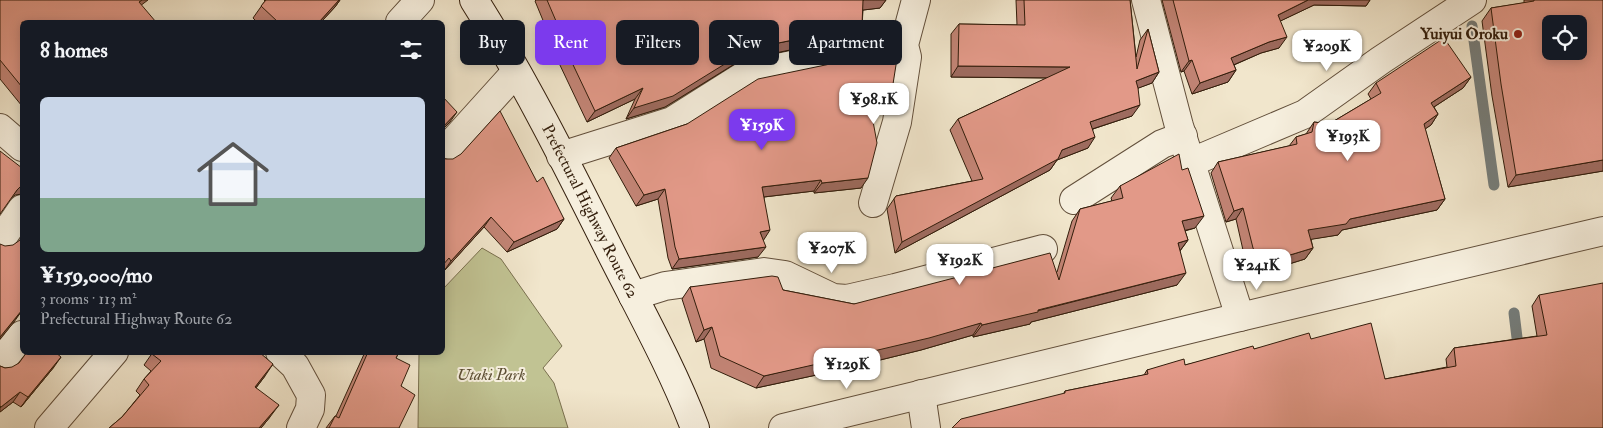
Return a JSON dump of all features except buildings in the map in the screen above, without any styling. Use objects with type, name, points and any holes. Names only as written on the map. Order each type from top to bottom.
[{"type":"street","points":[[402,20],[420,0]]},
{"type":"street","name":"Prefectural Highway Route 62","points":[[474,0],[516,72],[561,156],[680,389],[695,428]]},
{"type":"street","points":[[873,203],[898,122],[907,57],[904,46],[916,0]]},
{"type":"street","points":[[1146,0],[1182,136],[1192,162],[1240,317]]},
{"type":"street","points":[[1192,162],[1305,114],[1381,60],[1472,0]]},
{"type":"street","points":[[561,156],[672,121],[745,76],[825,58],[904,46]]},
{"type":"street","points":[[445,151],[516,72]]},
{"type":"street","points":[[0,128],[20,145]]},
{"type":"street","points":[[1074,200],[1162,144],[1182,136]]},
{"type":"street","points":[[0,241],[20,212]]},
{"type":"street","points":[[783,428],[1603,231]]},
{"type":"street","points":[[633,296],[664,286],[764,272],[785,276],[833,298],[846,299],[1043,249]]},
{"type":"street","points":[[0,363],[20,337]]},
{"type":"street","points":[[49,428],[111,355]]},
{"type":"street","points":[[283,355],[295,366],[311,395],[310,409],[302,428]]},
{"type":"street","points":[[921,394],[926,428]]},
{"type":"green space","name":"Utaki Park","points":[[482,248],[501,259],[562,346],[543,368],[554,383],[568,428],[418,428],[419,355],[445,355],[445,287]]},
{"type":"waterway","points":[[1472,26],[1494,185]]},
{"type":"waterway","points":[[1514,313],[1519,354]]},
{"type":"place","name":"Yuiyui Oroku","points":[[1518,34]]}]
